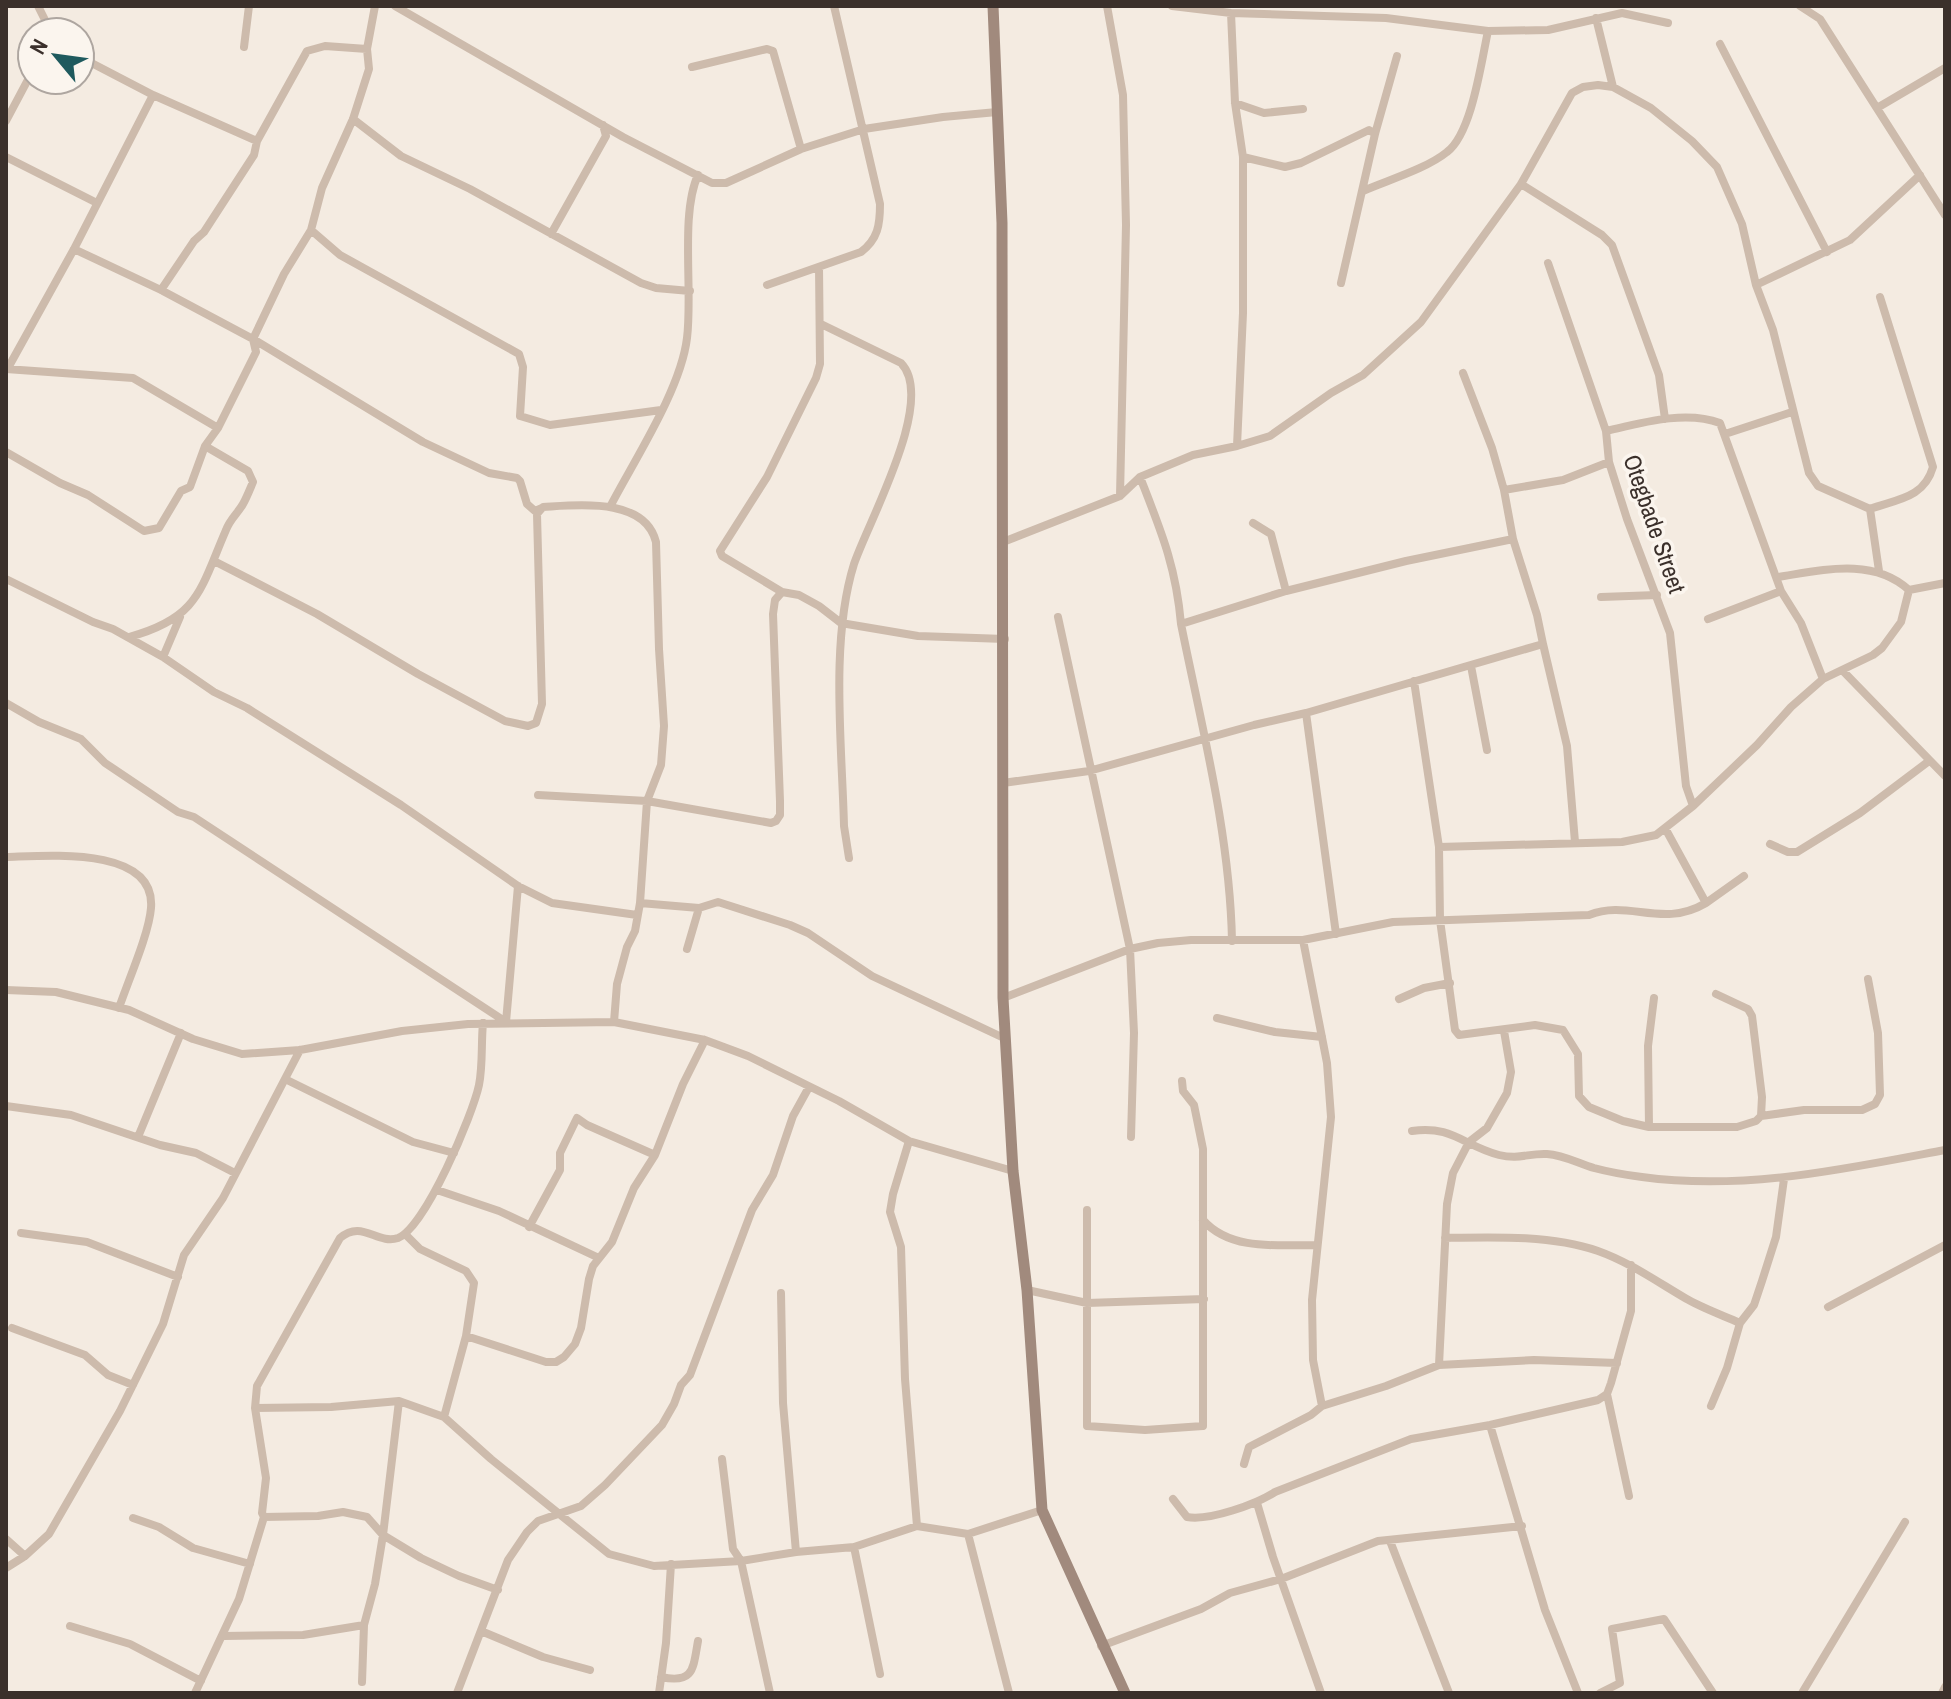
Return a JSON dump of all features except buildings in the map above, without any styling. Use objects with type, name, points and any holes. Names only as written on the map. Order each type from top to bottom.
[{"type":"street","points":[[244,47],[249,6]]},
{"type":"street","points":[[6,452],[100,502],[140,529],[150,532],[159,528],[181,491],[190,487],[205,446],[218,428],[256,352],[253,339],[284,274],[311,230],[322,188],[353,119],[369,69],[367,49],[375,6]]},
{"type":"street","points":[[395,6],[623,137],[712,183],[726,183],[801,149],[864,129],[997,112]]},
{"type":"street","points":[[767,285],[861,252],[873,241],[878,230],[880,204],[834,6]]},
{"type":"street","points":[[993,6],[1002,223],[1005,639],[1003,998],[1013,1171],[1027,1290],[1042,1510],[1101,1646],[1125,1693]]},
{"type":"street","points":[[1107,6],[1123,95],[1124,124],[1126,225],[1120,496]]},
{"type":"street","points":[[1172,6],[1231,13],[1386,18],[1488,31],[1548,30],[1631,13],[1668,23]]},
{"type":"street","points":[[1800,6],[1820,19],[1945,215]]},
{"type":"street","points":[[1231,13],[1235,103],[1243,157],[1243,313],[1237,446]]},
{"type":"street","points":[[1596,18],[1613,87]]},
{"type":"street","points":[[1363,191],[1440,157],[1454,146],[1465,129],[1488,31]]},
{"type":"street","points":[[1720,44],[1827,252]]},
{"type":"street","points":[[161,290],[220,209],[254,155],[257,141],[307,51],[325,46],[367,49]]},
{"type":"street","points":[[692,67],[767,49],[773,51],[801,149]]},
{"type":"street","points":[[1341,283],[1375,134],[1397,56]]},
{"type":"street","points":[[96,65],[153,95],[257,141]]},
{"type":"street","points":[[1877,108],[1945,68]]},
{"type":"street","points":[[1003,542],[1120,496],[1140,477],[1193,455],[1270,436],[1331,393],[1363,375],[1421,322],[1521,184],[1572,93],[1583,87],[1613,87],[1651,108],[1692,141],[1717,167],[1742,224],[1756,285],[1773,330],[1792,412],[1813,482],[1870,509],[1920,491],[1929,482],[1933,467],[1880,297]]},
{"type":"street","points":[[153,95],[74,249],[7,369],[133,378],[218,428]]},
{"type":"street","points":[[6,121],[19,96]]},
{"type":"street","points":[[1235,103],[1264,113],[1303,109]]},
{"type":"street","points":[[353,119],[401,156],[470,189],[649,286],[690,291]]},
{"type":"street","points":[[551,234],[606,136],[603,123]]},
{"type":"street","points":[[1243,157],[1285,167],[1301,163],[1369,130],[1375,134]]},
{"type":"street","points":[[6,157],[97,203]]},
{"type":"street","points":[[611,505],[661,410],[687,341],[689,199],[698,175]]},
{"type":"street","points":[[1756,285],[1827,252],[1862,231],[1875,215],[1920,175]]},
{"type":"street","points":[[1521,184],[1602,235],[1612,245],[1659,375],[1665,419]]},
{"type":"street","points":[[311,230],[340,255],[519,354],[523,367],[520,416],[550,425],[661,410]]},
{"type":"street","points":[[74,249],[161,290],[253,339],[423,442],[489,473],[517,478],[530,508],[535,511],[543,507],[611,505],[647,525],[654,533],[664,726],[661,765],[647,801],[640,903],[635,931],[627,947],[617,984],[614,1022]]},
{"type":"street","name":"Otegbade Street","points":[[1548,263],[1606,431],[1609,462],[1627,519],[1670,633],[1686,786],[1693,806]]},
{"type":"street","points":[[819,267],[820,364],[810,392],[767,477],[720,551],[722,556],[782,592],[799,595],[819,606],[841,623],[918,636],[1005,639]]},
{"type":"street","points":[[821,324],[901,363],[911,382],[911,412],[903,443],[854,564],[841,623],[844,826],[849,858]]},
{"type":"street","points":[[1463,373],[1492,448],[1513,539],[1537,615],[1567,746],[1575,842]]},
{"type":"street","points":[[1725,434],[1792,412]]},
{"type":"street","points":[[1606,431],[1665,419],[1710,419],[1720,423],[1781,591],[1801,623],[1823,679]]},
{"type":"street","points":[[128,637],[178,618],[201,589],[231,518],[241,507],[253,479],[248,471],[205,446]]},
{"type":"street","points":[[1504,490],[1563,480],[1609,462]]},
{"type":"street","points":[[1140,477],[1169,551],[1177,584],[1181,624],[1228,872],[1232,941]]},
{"type":"street","points":[[214,561],[317,614],[505,721],[528,726],[536,723],[542,704],[536,521],[543,507]]},
{"type":"street","points":[[1870,509],[1879,571]]},
{"type":"street","points":[[1253,523],[1271,534],[1286,591]]},
{"type":"street","points":[[1181,624],[1286,591],[1406,561],[1513,539]]},
{"type":"street","points":[[1778,577],[1833,569],[1879,571],[1909,590]]},
{"type":"street","points":[[6,579],[163,657],[214,692],[247,708],[401,805],[518,886],[552,903],[637,915]]},
{"type":"street","points":[[1909,590],[1945,583]]},
{"type":"street","points":[[1439,847],[1633,840],[1656,835],[1693,806],[1823,679],[1882,648],[1901,622],[1909,590]]},
{"type":"street","points":[[1708,619],[1781,591]]},
{"type":"street","points":[[538,795],[647,801],[771,823],[776,821],[780,815],[780,801],[774,605],[782,592]]},
{"type":"street","points":[[1601,597],[1657,595]]},
{"type":"street","points":[[163,657],[184,609]]},
{"type":"street","points":[[1058,617],[1130,949],[1134,1033],[1131,1137]]},
{"type":"street","points":[[1003,783],[1089,771],[1306,713],[1543,644]]},
{"type":"street","points":[[1471,666],[1487,750]]},
{"type":"street","points":[[1843,671],[1945,776]]},
{"type":"street","points":[[1414,681],[1439,847],[1440,920],[1455,1030],[1459,1035],[1535,1025],[1563,1030],[1578,1054],[1579,1096],[1582,1102],[1623,1121],[1649,1127],[1745,1126],[1761,1116],[1804,1110],[1862,1110],[1875,1104],[1880,1095],[1878,1033],[1868,979]]},
{"type":"street","points":[[6,703],[39,722],[81,739],[105,763],[178,812],[194,817],[506,1022]]},
{"type":"street","points":[[1306,713],[1336,934]]},
{"type":"street","points":[[1770,844],[1788,852],[1797,852],[1860,813],[1929,761]]},
{"type":"street","points":[[1665,828],[1706,903]]},
{"type":"street","points":[[6,857],[96,858],[122,865],[146,884],[150,894],[150,914],[119,1008]]},
{"type":"street","points":[[1003,998],[1130,949],[1191,940],[1303,940],[1393,922],[1589,915],[1602,910],[1670,916],[1695,909],[1744,876]]},
{"type":"street","points":[[506,1022],[518,886]]},
{"type":"street","points":[[640,903],[699,908],[718,902],[790,925],[808,933],[872,976],[1006,1039]]},
{"type":"street","points":[[687,949],[699,908]]},
{"type":"street","points":[[1303,940],[1327,1063],[1331,1117],[1312,1300],[1313,1360],[1322,1406]]},
{"type":"street","points":[[1399,999],[1424,988],[1450,983]]},
{"type":"street","points":[[6,990],[56,992],[119,1008],[242,1054],[300,1050],[402,1031],[483,1023],[614,1022],[705,1040],[748,1056],[909,1141],[1013,1171]]},
{"type":"street","points":[[1716,994],[1751,1011],[1762,1097],[1761,1116]]},
{"type":"street","points":[[1649,1127],[1648,1046],[1654,998]]},
{"type":"street","points":[[1217,1018],[1275,1032],[1322,1037]]},
{"type":"street","points":[[195,1693],[224,1636],[264,1517],[265,1466],[260,1452],[255,1408],[257,1386],[340,1238],[348,1231],[396,1239],[405,1234],[437,1190],[479,1085],[483,1023]]},
{"type":"street","points":[[1439,1365],[1447,1204],[1453,1173],[1469,1142],[1487,1128],[1507,1093],[1511,1072],[1504,1031]]},
{"type":"street","points":[[138,1137],[181,1033]]},
{"type":"street","points":[[466,1336],[546,1362],[556,1362],[575,1344],[581,1328],[589,1279],[599,1258],[612,1242],[634,1188],[655,1155],[683,1084],[705,1040]]},
{"type":"street","points":[[6,1568],[49,1534],[133,1385],[163,1324],[184,1255],[212,1218],[300,1050]]},
{"type":"street","points":[[285,1079],[413,1142],[454,1153]]},
{"type":"street","points":[[1087,1210],[1087,1426],[1145,1430],[1203,1426],[1203,1149],[1194,1105],[1183,1091],[1182,1081]]},
{"type":"street","points":[[457,1693],[508,1560],[527,1532],[538,1521],[581,1506],[662,1425],[681,1385],[690,1375],[752,1210],[773,1175],[793,1116],[809,1087]]},
{"type":"street","points":[[6,1106],[71,1115],[160,1145],[196,1153],[235,1173]]},
{"type":"street","points":[[529,1227],[560,1170],[560,1153],[577,1118],[655,1155]]},
{"type":"street","points":[[1412,1131],[1428,1129],[1448,1132],[1494,1154],[1517,1158],[1548,1154],[1594,1168],[1643,1177],[1702,1180],[1784,1179],[1945,1150]]},
{"type":"street","points":[[909,1141],[890,1212],[901,1247],[905,1379],[917,1526]]},
{"type":"street","points":[[1711,1406],[1727,1368],[1740,1323],[1754,1305],[1776,1237],[1784,1179]]},
{"type":"street","points":[[437,1190],[499,1211],[599,1258]]},
{"type":"street","points":[[1203,1220],[1213,1232],[1232,1241],[1316,1245]]},
{"type":"street","points":[[21,1233],[87,1242],[178,1277]]},
{"type":"street","points":[[405,1234],[420,1249],[460,1267],[471,1276],[474,1291],[466,1336],[444,1417]]},
{"type":"street","points":[[1445,1238],[1492,1237],[1566,1243],[1597,1251],[1631,1265],[1686,1299],[1740,1323]]},
{"type":"street","points":[[1828,1307],[1945,1245]]},
{"type":"street","points":[[1629,1496],[1607,1394],[1631,1311],[1631,1265]]},
{"type":"street","points":[[1027,1290],[1087,1303],[1204,1299]]},
{"type":"street","points":[[781,1293],[783,1403],[796,1552]]},
{"type":"street","points":[[12,1328],[85,1355],[108,1375],[133,1385]]},
{"type":"street","points":[[1244,1464],[1249,1447],[1311,1415],[1322,1406],[1439,1365],[1534,1360],[1617,1363]]},
{"type":"street","points":[[1173,1499],[1180,1511],[1193,1518],[1257,1503],[1275,1492],[1411,1439],[1583,1404],[1607,1394]]},
{"type":"street","points":[[255,1408],[331,1407],[399,1401],[444,1417],[609,1554],[654,1566],[741,1561],[854,1547],[917,1526],[968,1534],[1042,1510]]},
{"type":"street","points":[[362,1682],[364,1625],[383,1535],[399,1401]]},
{"type":"street","points":[[1490,1425],[1545,1610],[1578,1693]]},
{"type":"street","points":[[722,1459],[733,1549],[741,1561],[770,1693]]},
{"type":"street","points":[[1257,1503],[1321,1693]]},
{"type":"street","points":[[264,1517],[318,1516],[343,1512],[367,1517],[383,1535],[446,1570],[498,1590]]},
{"type":"street","points":[[133,1518],[159,1527],[193,1548],[250,1564]]},
{"type":"street","points":[[1802,1693],[1905,1522]]},
{"type":"street","points":[[1101,1646],[1201,1609],[1230,1593],[1281,1579],[1378,1541],[1522,1526]]},
{"type":"street","points":[[968,1534],[1009,1693]]},
{"type":"street","points":[[6,1539],[25,1556]]},
{"type":"street","points":[[1390,1541],[1449,1693]]},
{"type":"street","points":[[854,1547],[880,1674]]},
{"type":"street","points":[[659,1693],[671,1564]]},
{"type":"street","points":[[1600,1693],[1620,1683],[1612,1629],[1664,1619],[1713,1693]]},
{"type":"street","points":[[224,1636],[303,1635],[364,1625]]},
{"type":"street","points":[[70,1626],[130,1644],[201,1681]]},
{"type":"street","points":[[481,1631],[543,1657],[590,1670]]},
{"type":"street","points":[[661,1677],[678,1681],[685,1679],[691,1672],[698,1641]]},
{"type":"street","points":[[1942,1693],[1945,1687]]}]
